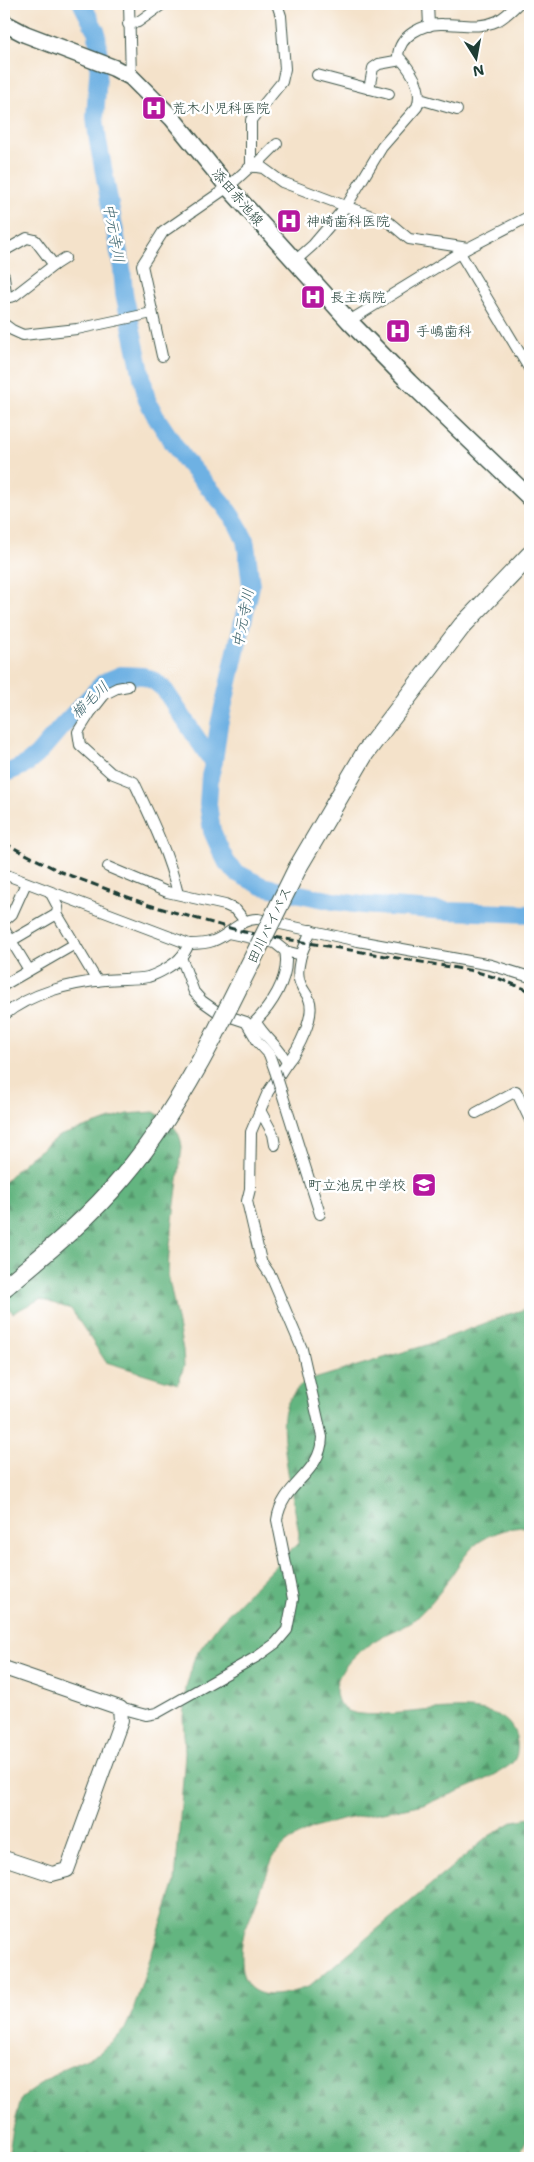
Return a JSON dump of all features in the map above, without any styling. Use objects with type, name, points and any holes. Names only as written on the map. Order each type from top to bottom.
[{"type":"highway","name":"田川バイパス","points":[[4,1288],[52,1249],[90,1214],[124,1176],[185,1090],[298,867],[365,753],[462,626],[530,555]]},
{"type":"main road","name":"添田赤池線","points":[[4,23],[25,34],[114,68],[131,77],[172,118],[228,187],[349,321],[408,382],[530,498]]},
{"type":"street","points":[[129,4],[128,24],[131,77]]},
{"type":"street","points":[[128,24],[138,22],[163,4]]},
{"type":"street","points":[[252,166],[251,120],[282,82],[285,69],[281,16],[277,4]]},
{"type":"street","points":[[428,4],[429,26]]},
{"type":"street","points":[[295,261],[313,245],[347,205],[382,147],[417,107],[420,99],[417,84],[398,56],[398,47],[402,40],[429,26],[442,24],[470,27],[497,21],[518,4]]},
{"type":"street","points":[[369,89],[373,68],[379,64],[401,60]]},
{"type":"street","points":[[317,75],[389,94]]},
{"type":"street","points":[[420,99],[457,110]]},
{"type":"street","points":[[162,356],[142,265],[163,232],[228,187],[277,144]]},
{"type":"street","points":[[252,166],[263,168],[282,182],[347,205],[390,223],[409,239],[464,250],[530,370]]},
{"type":"street","points":[[349,321],[464,250],[530,216]]},
{"type":"street","points":[[4,252],[27,238],[35,240],[54,265]]},
{"type":"street","points":[[4,276],[6,295],[14,296],[65,258]]},
{"type":"street","points":[[4,324],[23,335],[76,329],[152,313]]},
{"type":"street","points":[[128,686],[105,694],[95,706],[78,732],[80,745],[111,773],[134,782],[158,832],[173,871],[178,894]]},
{"type":"street","points":[[108,867],[168,892],[225,905],[236,910],[244,920]]},
{"type":"street","points":[[4,874],[189,944],[213,941],[228,933],[244,920],[258,919],[491,966],[530,978]]},
{"type":"street","points":[[4,921],[12,914],[26,883]]},
{"type":"street","points":[[50,892],[58,907],[58,914],[97,981]]},
{"type":"street","points":[[8,943],[58,914]]},
{"type":"street","points":[[4,929],[8,943],[29,970]]},
{"type":"street","points":[[4,1668],[120,1708],[146,1715],[157,1713],[276,1643],[287,1630],[292,1598],[277,1520],[279,1507],[285,1496],[318,1459],[322,1449],[322,1437],[302,1349],[272,1276],[261,1261],[248,1201],[251,1132],[268,1092],[287,1063],[297,1052],[310,1014],[310,1000],[300,985],[297,975],[301,955],[310,930]]},
{"type":"street","points":[[228,933],[275,943],[285,951],[301,955]]},
{"type":"street","points":[[4,985],[75,944]]},
{"type":"street","points":[[4,1015],[14,1007],[34,997],[97,981],[147,977],[157,973],[181,957],[189,944]]},
{"type":"street","points":[[252,1025],[274,998],[287,960],[285,951]]},
{"type":"street","points":[[181,957],[194,992],[218,1013],[252,1025],[285,1057],[287,1063]]},
{"type":"street","points":[[252,1025],[269,1054],[320,1214]]},
{"type":"street","points":[[476,1112],[516,1091],[530,1120]]},
{"type":"street","points":[[260,1110],[273,1134],[275,1145]]},
{"type":"street","points":[[4,1858],[52,1874],[67,1870],[121,1721],[120,1708]]},
{"type":"green space","points":[[154,1112],[173,1126],[179,1135],[182,1147],[168,1274],[183,1350],[184,1366],[178,1384],[106,1362],[71,1309],[40,1299],[13,1313],[4,1303],[4,1182],[28,1159],[59,1136],[127,1114]]},
{"type":"green space","points":[[530,1308],[530,1527],[506,1530],[489,1536],[475,1545],[463,1558],[436,1597],[415,1619],[373,1642],[347,1664],[337,1683],[336,1693],[339,1703],[352,1712],[374,1715],[462,1709],[488,1712],[508,1722],[517,1742],[515,1759],[510,1765],[491,1777],[442,1798],[414,1806],[324,1825],[303,1833],[286,1844],[273,1858],[245,1930],[241,1953],[244,1977],[247,1984],[258,1993],[273,1995],[308,1987],[489,1836],[514,1821],[530,1818],[530,2133],[517,2158],[8,2158],[13,2129],[22,2097],[66,2067],[99,2053],[124,2031],[133,2011],[175,1882],[185,1753],[183,1717],[186,1688],[195,1656],[220,1622],[298,1543],[299,1534],[285,1453],[283,1422],[286,1406],[290,1398],[304,1382],[430,1344]]},
{"type":"waterway","name":"中元寺川","points":[[82,4],[97,33],[99,61],[95,118],[98,141],[122,269],[124,293],[147,400],[183,458],[224,505],[237,524],[245,540],[247,552],[251,586],[219,725],[210,776],[208,804],[212,831],[220,849],[227,863],[237,873],[262,886],[333,901],[448,911],[530,914]]},
{"type":"waterway","name":"櫛毛川","points":[[4,774],[25,765],[37,755],[104,682],[121,675],[143,676],[154,681],[164,689],[208,755],[214,761]]},
{"type":"railway","points":[[4,843],[61,872],[149,905],[244,932],[474,971],[530,991]]},
{"type":"place","name":"荒木小児科医院","points":[[154,108]]},
{"type":"place","name":"神崎歯科医院","points":[[289,221]]},
{"type":"place","name":"長主病院","points":[[313,297]]},
{"type":"place","name":"手嶋歯科","points":[[398,331]]},
{"type":"place","name":"町立池尻中学校","points":[[424,1185]]}]
